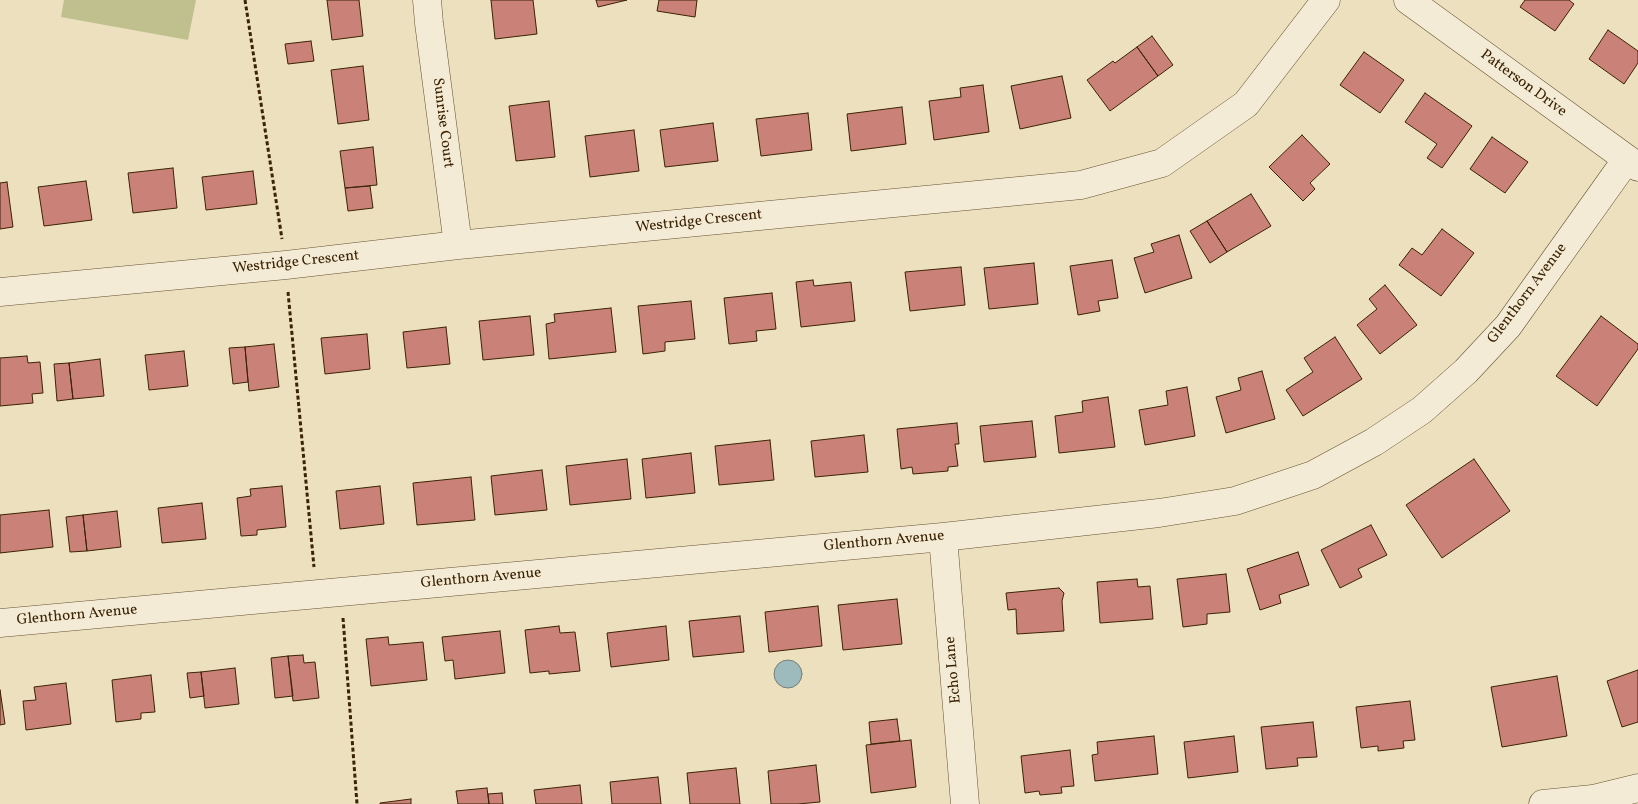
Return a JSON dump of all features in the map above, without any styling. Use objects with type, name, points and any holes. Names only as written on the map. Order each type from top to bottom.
[{"type":"street","name":"Sunrise Court","points":[[427,0],[458,245]]},
{"type":"street","name":"Westridge Crescent","points":[[0,292],[286,265],[458,245],[1081,185],[1162,164],[1246,104],[1326,0]]},
{"type":"street","name":"Patterson Drive","points":[[1408,0],[1633,163]]},
{"type":"street","name":"Glenthorn Avenue","points":[[0,623],[943,537],[1159,513],[1235,501],[1313,475],[1374,442],[1422,410],[1466,371],[1508,326],[1633,163]]},
{"type":"street","name":"Echo Lane","points":[[943,537],[965,804]]},
{"type":"street","points":[[1543,804],[1593,799],[1638,788]]},
{"type":"path","points":[[245,0],[286,265],[314,568]]},
{"type":"path","points":[[342,613],[357,804]]},
{"type":"green space","points":[[64,0],[196,0],[188,40],[61,17]]},
{"type":"water","points":[[788,660],[798,664],[802,674],[798,684],[788,688],[778,684],[774,674],[778,664]]},
{"type":"building","points":[[327,0],[359,0],[363,36],[332,40]]},
{"type":"building","points":[[491,0],[533,0],[537,34],[495,39]]},
{"type":"building","points":[[596,0],[627,0],[598,7]]},
{"type":"building","points":[[659,0],[697,0],[695,17],[657,11]]},
{"type":"building","points":[[1525,0],[1569,0],[1574,4],[1555,31],[1520,7]]},
{"type":"building","points":[[1608,30],[1638,51],[1638,63],[1624,84],[1589,59]]},
{"type":"building","points":[[1152,36],[1173,65],[1158,76],[1137,47]]},
{"type":"building","points":[[311,41],[314,61],[288,64],[285,44]]},
{"type":"building","points":[[1137,47],[1158,76],[1110,111],[1087,80],[1113,61],[1115,63]]},
{"type":"building","points":[[1364,52],[1404,80],[1380,113],[1340,85]]},
{"type":"building","points":[[363,66],[369,120],[338,124],[331,70]]},
{"type":"building","points":[[1062,76],[1071,118],[1020,129],[1011,86]]},
{"type":"building","points":[[983,85],[989,132],[934,140],[929,101],[961,97],[960,88]]},
{"type":"building","points":[[1425,93],[1472,126],[1442,168],[1427,158],[1437,144],[1405,122]]},
{"type":"building","points":[[549,101],[555,157],[516,161],[509,106]]},
{"type":"building","points":[[902,107],[906,144],[851,151],[847,114]]},
{"type":"building","points":[[808,113],[812,150],[761,156],[756,119]]},
{"type":"building","points":[[713,123],[718,161],[665,167],[660,130]]},
{"type":"building","points":[[634,130],[639,171],[590,177],[585,136]]},
{"type":"building","points":[[1302,135],[1330,164],[1310,183],[1315,189],[1303,201],[1269,167]]},
{"type":"building","points":[[1492,137],[1528,162],[1505,193],[1470,169]]},
{"type":"building","points":[[373,147],[377,185],[345,188],[340,151]]},
{"type":"building","points":[[173,168],[177,208],[133,213],[128,173]]},
{"type":"building","points":[[253,171],[257,204],[206,210],[202,177]]},
{"type":"building","points":[[86,181],[92,220],[44,226],[38,187]]},
{"type":"building","points":[[7,182],[13,227],[0,229],[0,183]]},
{"type":"building","points":[[370,186],[373,208],[348,211],[345,188]]},
{"type":"building","points":[[1251,194],[1271,226],[1227,252],[1207,221]]},
{"type":"building","points":[[1207,221],[1227,252],[1210,263],[1190,231]]},
{"type":"building","points":[[1442,229],[1474,253],[1441,296],[1399,265],[1412,248],[1422,255]]},
{"type":"building","points":[[1179,235],[1192,278],[1145,293],[1134,258],[1154,252],[1151,244]]},
{"type":"building","points":[[1112,260],[1118,298],[1098,301],[1100,311],[1078,315],[1070,266]]},
{"type":"building","points":[[1034,263],[1038,304],[989,309],[984,268]]},
{"type":"building","points":[[961,267],[965,305],[910,311],[905,272]]},
{"type":"building","points":[[813,280],[814,286],[851,282],[855,321],[801,327],[796,282]]},
{"type":"building","points":[[1385,285],[1417,325],[1380,354],[1357,325],[1377,309],[1369,299]]},
{"type":"building","points":[[772,293],[776,329],[756,331],[757,341],[729,344],[724,298]]},
{"type":"building","points":[[691,301],[695,339],[665,342],[665,351],[643,354],[638,306]]},
{"type":"building","points":[[611,308],[616,352],[549,359],[546,324],[555,322],[554,314]]},
{"type":"building","points":[[530,316],[534,355],[483,360],[479,321]]},
{"type":"building","points":[[1601,316],[1638,344],[1638,349],[1597,406],[1556,376]]},
{"type":"building","points":[[446,327],[450,364],[407,368],[403,332]]},
{"type":"building","points":[[367,334],[370,369],[325,374],[321,338]]},
{"type":"building","points":[[1335,337],[1362,379],[1303,416],[1286,390],[1313,372],[1304,358]]},
{"type":"building","points":[[274,344],[279,387],[249,391],[245,347]]},
{"type":"building","points":[[245,347],[248,382],[233,384],[229,348]]},
{"type":"building","points":[[184,351],[188,386],[149,390],[145,355]]},
{"type":"building","points":[[27,356],[28,363],[40,362],[43,393],[32,394],[33,403],[0,406],[0,358]]},
{"type":"building","points":[[100,359],[104,396],[73,399],[69,363]]},
{"type":"building","points":[[69,363],[73,399],[57,401],[54,364]]},
{"type":"building","points":[[1262,371],[1275,419],[1226,433],[1216,397],[1241,390],[1238,378]]},
{"type":"building","points":[[1187,387],[1195,436],[1145,445],[1139,410],[1168,405],[1166,391]]},
{"type":"building","points":[[1108,397],[1115,447],[1059,453],[1055,416],[1083,412],[1082,401]]},
{"type":"building","points":[[1032,421],[1036,457],[984,462],[980,426]]},
{"type":"building","points":[[957,423],[959,444],[955,444],[958,466],[948,467],[948,471],[913,474],[912,467],[901,469],[897,429]]},
{"type":"building","points":[[864,435],[868,472],[815,477],[811,441]]},
{"type":"building","points":[[770,440],[774,480],[719,485],[715,446]]},
{"type":"building","points":[[691,453],[695,493],[646,498],[642,459]]},
{"type":"building","points":[[627,459],[631,499],[570,505],[566,466]]},
{"type":"building","points":[[1474,459],[1510,511],[1442,558],[1406,505]]},
{"type":"building","points":[[542,470],[547,510],[495,515],[491,476]]},
{"type":"building","points":[[471,477],[475,520],[417,525],[413,483]]},
{"type":"building","points":[[282,486],[286,527],[257,530],[257,535],[241,536],[237,498],[251,496],[250,489]]},
{"type":"building","points":[[380,486],[384,524],[340,529],[336,491]]},
{"type":"building","points":[[202,503],[206,539],[162,543],[158,508]]},
{"type":"building","points":[[49,510],[53,547],[0,553],[0,515]]},
{"type":"building","points":[[117,511],[121,547],[87,551],[83,515]]},
{"type":"building","points":[[83,515],[87,551],[70,552],[66,517]]},
{"type":"building","points":[[1371,525],[1387,555],[1358,569],[1362,577],[1340,588],[1321,550]]},
{"type":"building","points":[[1298,552],[1309,585],[1279,595],[1281,603],[1260,610],[1247,569]]},
{"type":"building","points":[[1226,574],[1230,612],[1207,614],[1207,624],[1183,627],[1177,579]]},
{"type":"building","points":[[1137,579],[1138,587],[1150,586],[1153,619],[1100,623],[1097,582]]},
{"type":"building","points":[[1059,588],[1064,593],[1062,601],[1064,631],[1017,634],[1016,609],[1008,610],[1006,593]]},
{"type":"building","points":[[897,599],[902,644],[843,650],[838,605]]},
{"type":"building","points":[[818,606],[822,646],[769,652],[765,612]]},
{"type":"building","points":[[740,616],[744,652],[693,657],[689,621]]},
{"type":"building","points":[[559,626],[560,633],[575,632],[580,671],[549,674],[549,671],[530,673],[525,630]]},
{"type":"building","points":[[666,626],[669,660],[611,667],[607,633]]},
{"type":"building","points":[[500,631],[505,673],[455,679],[453,660],[445,661],[442,637]]},
{"type":"building","points":[[388,637],[389,645],[423,642],[427,680],[371,686],[366,639]]},
{"type":"building","points":[[303,655],[304,663],[315,662],[319,698],[293,701],[288,656]]},
{"type":"building","points":[[288,656],[293,696],[275,698],[271,658]]},
{"type":"building","points":[[235,668],[239,704],[205,708],[201,672]]},
{"type":"building","points":[[1638,670],[1638,722],[1622,727],[1607,681]]},
{"type":"building","points":[[201,672],[204,696],[190,698],[187,673]]},
{"type":"building","points":[[151,675],[155,712],[141,713],[141,719],[116,722],[112,680]]},
{"type":"building","points":[[1557,676],[1567,736],[1502,747],[1491,687]]},
{"type":"building","points":[[66,683],[71,724],[26,730],[23,701],[36,700],[34,687]]},
{"type":"building","points":[[0,690],[5,724],[0,725]]},
{"type":"building","points":[[1410,701],[1415,740],[1403,741],[1404,748],[1378,751],[1378,746],[1361,748],[1356,707]]},
{"type":"building","points":[[897,719],[900,741],[871,744],[869,722]]},
{"type":"building","points":[[1313,722],[1317,757],[1297,758],[1298,766],[1266,769],[1261,727]]},
{"type":"building","points":[[1154,736],[1158,774],[1095,781],[1092,755],[1098,754],[1097,742]]},
{"type":"building","points":[[1234,736],[1238,772],[1188,778],[1184,742]]},
{"type":"building","points":[[911,740],[916,787],[871,793],[866,745]]},
{"type":"building","points":[[1070,750],[1074,786],[1061,787],[1062,793],[1040,795],[1039,791],[1025,793],[1021,756]]},
{"type":"building","points":[[816,765],[820,802],[771,804],[768,771]]},
{"type":"building","points":[[736,768],[740,804],[690,804],[687,773]]},
{"type":"building","points":[[658,777],[661,804],[612,804],[610,782]]},
{"type":"building","points":[[580,785],[582,804],[536,804],[534,790]]},
{"type":"building","points":[[487,788],[489,804],[458,804],[456,791]]},
{"type":"building","points":[[502,793],[503,804],[489,804],[488,794]]},
{"type":"building","points":[[411,799],[411,804],[380,804],[380,803]]}]
